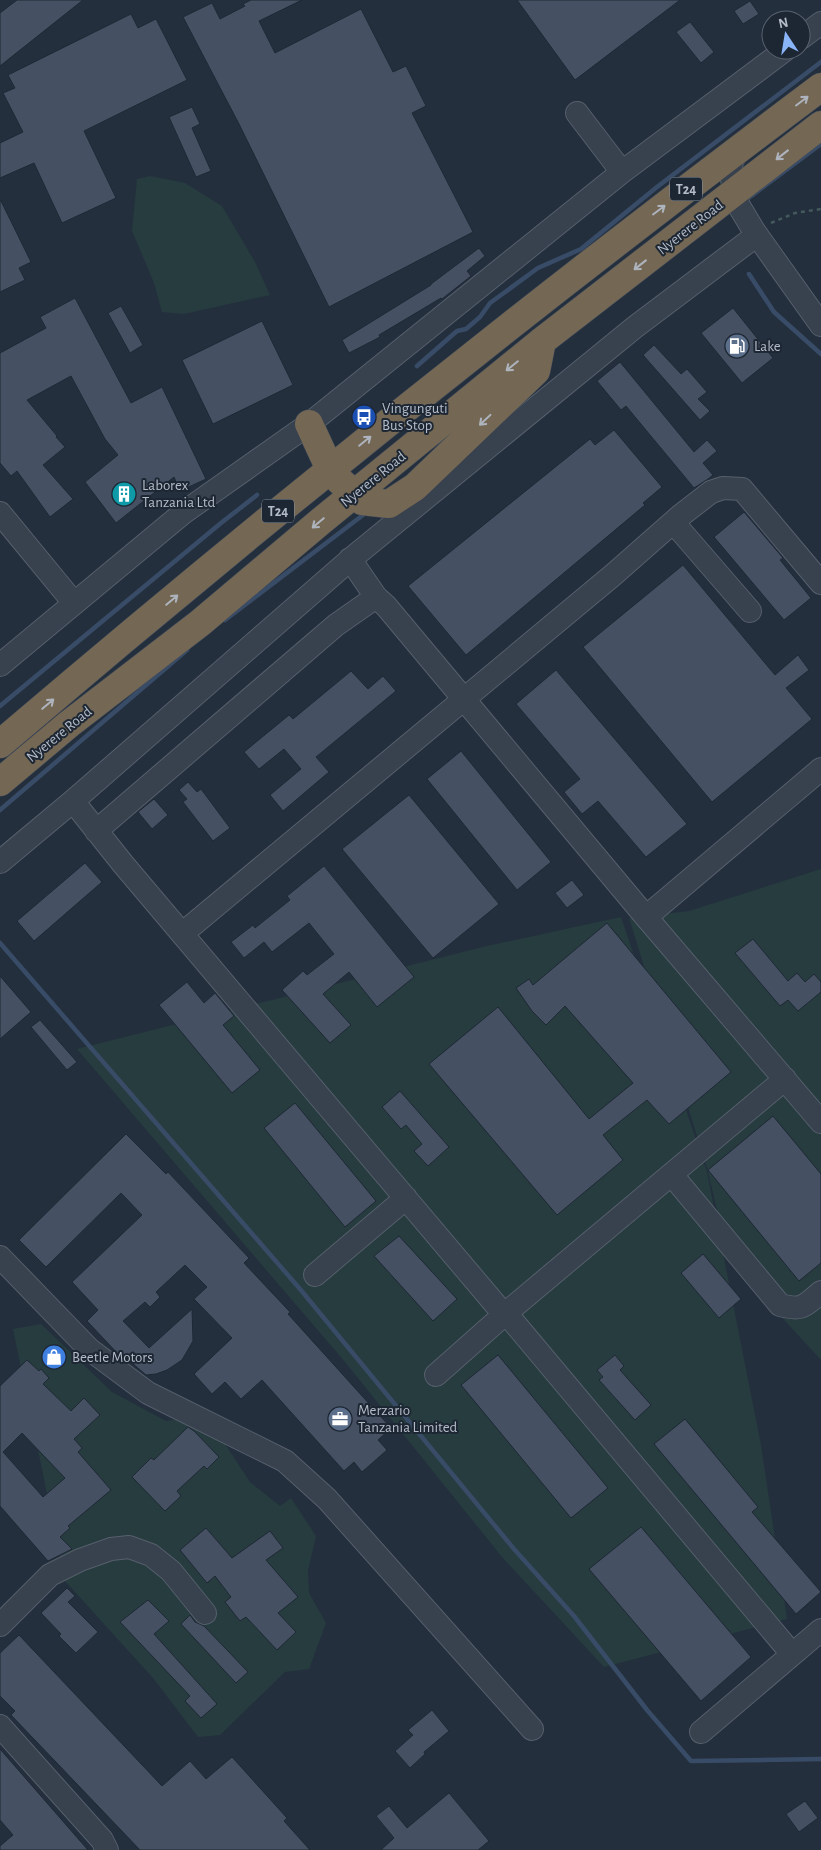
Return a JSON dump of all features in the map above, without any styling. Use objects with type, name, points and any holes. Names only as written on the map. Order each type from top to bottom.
[{"type":"highway","name":"Nyerere Road","points":[[0,744],[332,468],[551,293],[821,87]]},
{"type":"highway","name":"Nyerere Road","points":[[0,782],[69,724],[200,623],[354,494],[542,341],[821,125]]},
{"type":"highway","points":[[309,424],[327,463],[340,481],[354,494]]},
{"type":"street","points":[[0,665],[183,513],[309,424],[622,172],[772,60]]},
{"type":"street","points":[[577,112],[622,172]]},
{"type":"street","points":[[739,148],[732,161],[730,172],[739,206],[821,325]]},
{"type":"street","points":[[0,862],[73,801],[350,560],[635,327],[756,233]]},
{"type":"street","points":[[183,933],[464,700],[673,522],[712,492],[723,488],[742,489],[821,583]]},
{"type":"street","points":[[0,512],[74,602]]},
{"type":"street","points":[[673,522],[750,611]]},
{"type":"street","points":[[350,560],[376,597],[386,606],[646,917],[821,1122]]},
{"type":"street","points":[[96,831],[336,625],[376,597]]},
{"type":"street","points":[[646,917],[821,769]]},
{"type":"street","points":[[73,801],[96,831],[792,1654]]},
{"type":"street","points":[[436,1375],[785,1079]]},
{"type":"street","points":[[672,1175],[780,1305],[801,1308],[821,1292]]},
{"type":"street","points":[[315,1275],[406,1198]]},
{"type":"street","points":[[0,1258],[89,1350],[148,1393],[285,1461],[327,1499],[532,1729]]},
{"type":"street","points":[[0,1625],[50,1575],[80,1560],[112,1549],[129,1547],[151,1555],[171,1570],[206,1613]]},
{"type":"street","points":[[701,1732],[821,1630]]},
{"type":"street","points":[[0,1726],[102,1840],[107,1850]]},
{"type":"path","points":[[756,233],[796,213],[821,209]]},
{"type":"green space","points":[[150,176],[185,183],[222,206],[255,262],[270,295],[184,314],[162,312],[154,283],[132,231],[137,179]]},
{"type":"green space","points":[[821,869],[821,1360],[729,1260],[707,1168],[629,918],[689,911]]},
{"type":"green space","points":[[621,917],[707,1172],[761,1445],[787,1619],[604,1667],[502,1557],[345,1362],[77,1049],[487,946]]},
{"type":"green space","points":[[41,1324],[112,1392],[166,1421],[194,1416],[223,1441],[250,1482],[280,1506],[291,1498],[316,1536],[308,1571],[309,1593],[326,1623],[309,1669],[285,1672],[220,1735],[198,1737],[153,1678],[65,1581],[13,1329]]},
{"type":"building","points":[[17,0],[83,0],[0,66],[0,13]]},
{"type":"building","points":[[251,0],[302,0],[259,21],[275,53],[361,9],[393,72],[406,66],[426,106],[412,113],[473,232],[329,307],[239,124],[183,17],[212,3],[220,19],[245,6],[243,4]]},
{"type":"building","points":[[517,0],[680,0],[575,80]]},
{"type":"building","points":[[750,1],[759,14],[743,24],[734,11]]},
{"type":"building","points":[[131,14],[138,28],[156,19],[187,80],[84,131],[116,198],[62,223],[34,163],[0,178],[0,143],[23,132],[3,93],[15,88],[8,75]]},
{"type":"building","points":[[690,22],[714,52],[701,63],[676,32]]},
{"type":"building","points":[[192,107],[200,124],[192,128],[211,171],[196,177],[169,117]]},
{"type":"building","points":[[0,199],[31,262],[19,268],[25,280],[0,292]]},
{"type":"building","points":[[479,248],[485,256],[467,271],[471,276],[442,299],[379,335],[380,337],[349,353],[342,340],[431,285]]},
{"type":"building","points":[[75,298],[131,403],[162,387],[206,479],[180,491],[174,477],[116,523],[85,482],[118,455],[105,439],[71,376],[27,400],[65,447],[43,465],[73,499],[50,517],[17,471],[11,476],[0,463],[0,353],[46,328],[40,317]]},
{"type":"building","points":[[121,306],[143,345],[130,353],[108,313]]},
{"type":"building","name":"Lake","points":[[733,308],[773,358],[742,383],[701,333]]},
{"type":"building","points":[[262,321],[293,385],[213,424],[182,360]]},
{"type":"building","points":[[654,345],[681,374],[687,369],[707,392],[698,399],[710,411],[700,420],[643,355]]},
{"type":"building","points":[[620,362],[694,452],[707,440],[717,451],[703,463],[713,475],[708,479],[694,488],[626,406],[621,410],[597,381]]},
{"type":"building","points":[[614,430],[662,487],[643,503],[645,505],[466,655],[408,586],[590,439],[595,445]]},
{"type":"building","points":[[744,512],[783,558],[780,560],[811,598],[784,620],[714,537]]},
{"type":"building","points":[[683,565],[775,675],[798,655],[809,670],[786,688],[812,719],[712,802],[583,647]]},
{"type":"building","points":[[556,670],[687,824],[646,857],[598,801],[582,814],[564,792],[580,779],[516,704]]},
{"type":"building","points":[[351,671],[368,689],[383,676],[396,691],[316,757],[329,772],[283,811],[270,795],[301,769],[284,749],[259,769],[244,752],[289,715],[293,719]]},
{"type":"building","points":[[461,751],[551,862],[517,890],[427,779]]},
{"type":"building","points":[[188,782],[197,792],[201,789],[230,828],[213,841],[183,802],[187,799],[179,790]]},
{"type":"building","points":[[409,795],[499,904],[433,958],[342,849]]},
{"type":"building","points":[[154,799],[168,815],[152,829],[138,812]]},
{"type":"building","points":[[85,863],[102,882],[34,941],[17,921]]},
{"type":"building","points":[[324,866],[414,977],[377,1007],[349,972],[323,994],[351,1025],[330,1043],[282,990],[303,971],[307,975],[334,954],[309,923],[272,952],[264,942],[244,958],[231,942],[253,925],[255,928],[290,900],[287,896]]},
{"type":"building","points":[[572,880],[584,895],[567,908],[555,893]]},
{"type":"building","points":[[607,923],[731,1072],[669,1124],[647,1100],[603,1135],[623,1160],[557,1215],[429,1064],[498,1007],[589,1119],[633,1083],[565,1006],[546,1025],[532,1011],[516,988],[529,979],[533,985]]},
{"type":"building","points":[[753,939],[788,981],[797,973],[805,982],[814,974],[821,982],[821,992],[798,1011],[788,1000],[780,1006],[735,953]]},
{"type":"building","points":[[0,976],[31,1012],[0,1039]]},
{"type":"building","points":[[187,982],[204,1003],[215,993],[234,1016],[223,1025],[260,1070],[232,1093],[159,1005]]},
{"type":"building","points":[[40,1020],[77,1062],[67,1070],[31,1027]]},
{"type":"building","points":[[400,1091],[449,1147],[428,1166],[414,1151],[422,1144],[406,1125],[401,1129],[382,1107]]},
{"type":"building","points":[[295,1103],[376,1201],[345,1227],[264,1128]]},
{"type":"building","points":[[773,1116],[821,1174],[821,1263],[799,1281],[708,1170]]},
{"type":"building","points":[[126,1134],[166,1174],[168,1172],[249,1258],[244,1263],[290,1312],[288,1314],[391,1428],[378,1440],[387,1450],[362,1472],[354,1462],[344,1471],[262,1380],[241,1399],[225,1382],[212,1394],[194,1374],[232,1338],[194,1299],[207,1287],[185,1265],[156,1292],[160,1297],[150,1307],[145,1302],[123,1321],[149,1348],[192,1309],[193,1341],[182,1360],[167,1370],[146,1375],[124,1356],[123,1358],[120,1356],[87,1321],[98,1310],[72,1282],[142,1215],[121,1193],[46,1267],[19,1240]]},
{"type":"building","points":[[399,1236],[457,1299],[433,1321],[374,1256]]},
{"type":"building","points":[[703,1254],[741,1299],[719,1318],[681,1273]]},
{"type":"building","points":[[498,1355],[608,1488],[571,1518],[461,1385]]},
{"type":"building","points":[[615,1355],[624,1366],[620,1370],[651,1405],[635,1420],[599,1380],[603,1377],[597,1370]]},
{"type":"building","points":[[27,1360],[39,1371],[41,1369],[49,1378],[43,1384],[71,1411],[84,1398],[100,1415],[74,1439],[82,1448],[78,1452],[111,1490],[68,1526],[70,1528],[60,1537],[72,1549],[48,1561],[0,1506],[0,1386]],"holes":[[[22,1433],[65,1478],[43,1497],[3,1452]]]},
{"type":"building","points":[[685,1419],[758,1507],[752,1512],[821,1592],[796,1614],[654,1444]]},
{"type":"building","points":[[188,1427],[219,1457],[207,1469],[204,1466],[177,1491],[181,1496],[165,1511],[132,1477],[151,1458],[154,1460]]},
{"type":"building","points":[[641,1527],[751,1657],[701,1701],[589,1569]]},
{"type":"building","points":[[206,1528],[232,1558],[270,1531],[283,1548],[266,1560],[298,1597],[278,1613],[296,1632],[277,1650],[246,1617],[240,1621],[225,1602],[231,1597],[215,1576],[207,1583],[180,1550]]},
{"type":"building","points":[[67,1588],[75,1596],[68,1602],[98,1632],[76,1653],[59,1636],[61,1634],[41,1613]]},
{"type":"building","points":[[148,1600],[169,1621],[154,1634],[217,1704],[201,1718],[185,1701],[190,1696],[120,1622]]},
{"type":"building","points":[[190,1615],[195,1622],[204,1626],[248,1672],[236,1683],[181,1624]]},
{"type":"building","points":[[19,1635],[162,1786],[190,1761],[206,1779],[232,1757],[287,1818],[284,1821],[310,1850],[140,1850],[11,1715],[15,1711],[0,1696],[0,1653]]},
{"type":"building","points":[[432,1710],[449,1731],[424,1752],[425,1754],[410,1768],[395,1751],[413,1735],[408,1730]]},
{"type":"building","points":[[0,1749],[88,1850],[0,1850],[0,1846],[13,1835],[0,1820]]},
{"type":"building","points":[[449,1793],[489,1841],[478,1850],[381,1850],[394,1838],[376,1816],[389,1806],[407,1828]]},
{"type":"building","points":[[805,1801],[818,1818],[799,1832],[786,1814]]},
{"type":"waterway","points":[[417,366],[457,331],[466,329],[480,317],[490,303],[538,268],[581,249],[657,187],[821,62]]},
{"type":"waterway","points":[[750,197],[821,144]]},
{"type":"waterway","points":[[749,274],[774,312],[821,354]]},
{"type":"waterway","points":[[0,706],[257,495]]},
{"type":"waterway","points":[[225,620],[363,515]]},
{"type":"waterway","points":[[0,810],[187,650]]},
{"type":"waterway","points":[[0,943],[300,1289],[514,1549],[574,1616],[647,1710],[691,1761],[821,1759]]},
{"type":"place","name":"Lake","points":[[737,346]]},
{"type":"place","name":"Vingunguti Bus Stop","points":[[364,417]]},
{"type":"place","name":"Laborex Tanzania Ltd","points":[[124,494]]},
{"type":"place","name":"Beetle Motors","points":[[54,1357]]},
{"type":"place","name":"Merzario Tanzania Limited","points":[[340,1419]]}]
